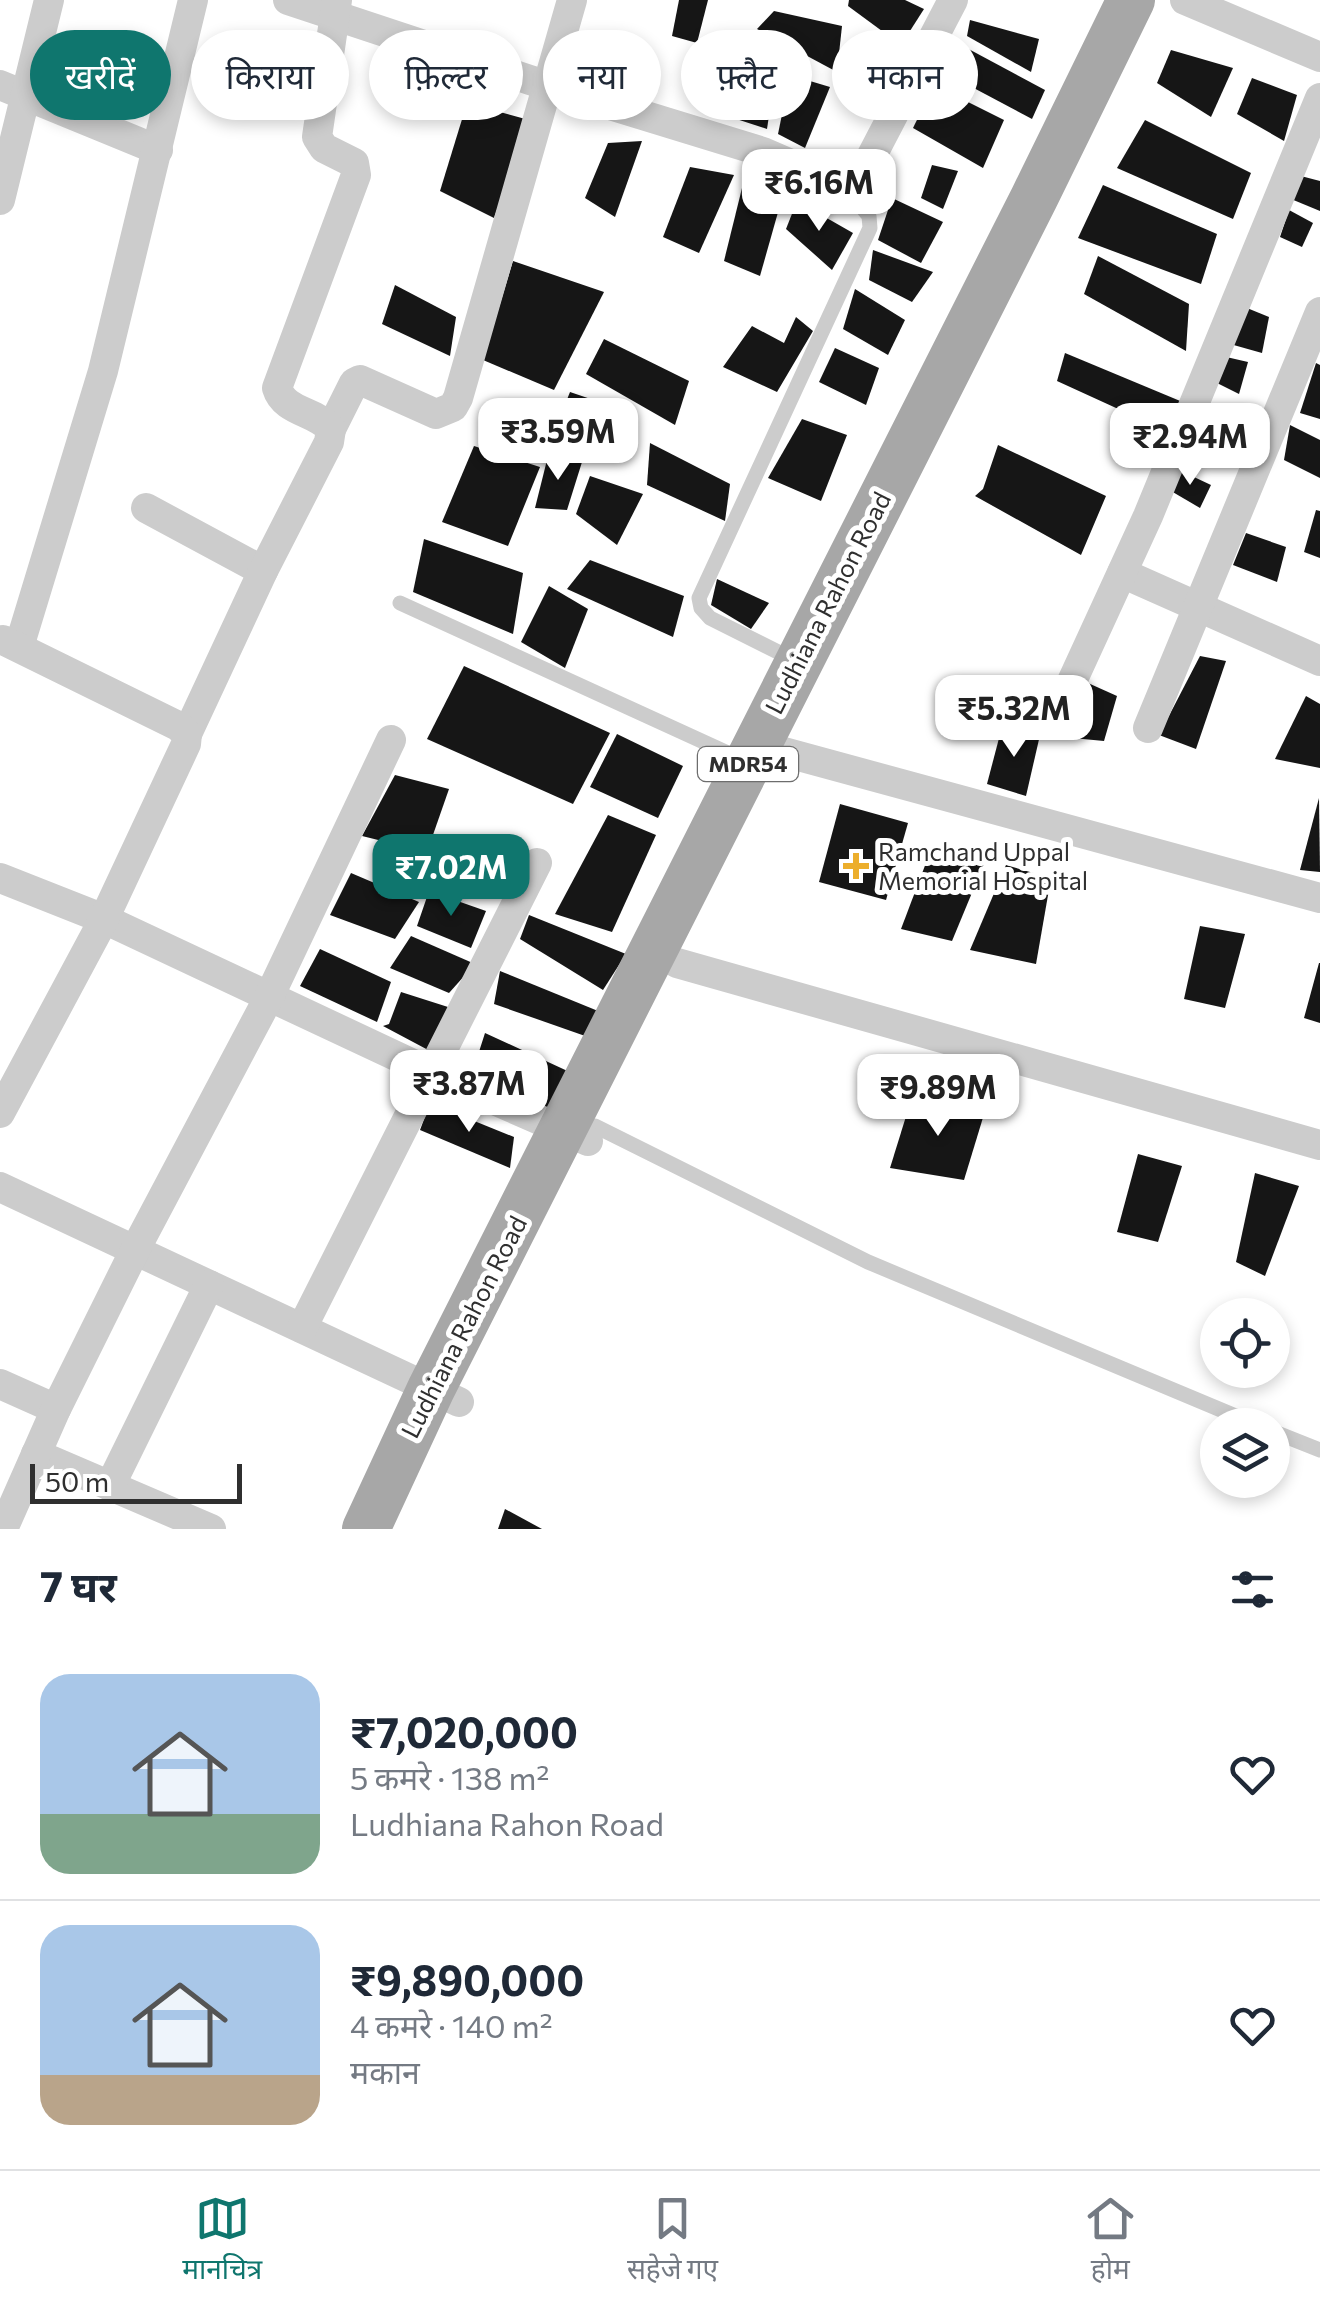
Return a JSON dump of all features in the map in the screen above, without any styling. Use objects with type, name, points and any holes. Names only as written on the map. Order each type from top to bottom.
[{"type":"main road","name":"Ludhiana Rahon Road","points":[[366,1529],[445,1395],[582,1132],[676,963],[797,662],[1034,198],[1130,0]]},
{"type":"main road","name":"Ludhiana Rahon Road","points":[[582,1132],[763,753],[1057,209],[1158,0]]},
{"type":"main road","name":"Ludhiana Rahon Road","points":[[399,1529],[445,1395]]},
{"type":"street","points":[[0,200],[13,90],[49,0]]},
{"type":"street","points":[[187,734],[10,643],[103,371],[193,0]]},
{"type":"street","points":[[288,0],[336,8],[543,84]]},
{"type":"street","points":[[564,30],[572,0]]},
{"type":"street","points":[[659,120],[763,152],[846,188],[856,182],[866,167],[953,0]]},
{"type":"street","points":[[1185,0],[1320,56]]},
{"type":"street","points":[[331,429],[324,421],[291,406],[279,396],[277,388],[356,175],[354,162],[324,148],[318,138],[336,8]]},
{"type":"street","points":[[13,90],[158,150]]},
{"type":"street","points":[[1058,712],[1122,573],[1320,98]]},
{"type":"street","points":[[0,1113],[104,919],[263,571],[354,384],[360,380],[436,414],[453,407],[458,398],[543,103]]},
{"type":"street","points":[[1148,728],[1320,312]]},
{"type":"street","points":[[146,508],[263,571]]},
{"type":"street","points":[[1122,573],[1320,661]]},
{"type":"street","points":[[3,1522],[134,1250],[268,997],[391,740]]},
{"type":"street","points":[[763,753],[1320,898]]},
{"type":"street","points":[[302,1328],[537,862]]},
{"type":"street","points":[[0,878],[104,919],[430,1072],[582,1132]]},
{"type":"street","points":[[676,963],[1320,1145]]},
{"type":"street","points":[[0,1187],[445,1395]]},
{"type":"street","points":[[110,1486],[209,1285]]},
{"type":"street","points":[[0,1384],[56,1409]]},
{"type":"street","points":[[36,1454],[211,1529]]},
{"type":"lane","points":[[797,662],[710,618],[701,608],[699,598],[870,228],[869,216],[846,188]]},
{"type":"lane","points":[[400,603],[763,753]]},
{"type":"lane","points":[[582,1132],[868,1262],[1217,1408]]},
{"type":"lane","points":[[1290,1438],[1320,1450]]},
{"type":"building","points":[[679,0],[708,0],[700,30],[681,30],[681,39],[672,36]]},
{"type":"building","points":[[849,0],[905,0],[924,9],[911,30],[881,30],[848,6]]},
{"type":"building","points":[[774,11],[842,26],[842,30],[832,30],[832,69],[812,59],[812,30],[757,29]]},
{"type":"building","points":[[970,20],[1039,39],[1031,72],[978,42],[978,30],[968,30]]},
{"type":"building","points":[[1171,50],[1233,68],[1211,117],[1157,83]]},
{"type":"building","points":[[978,54],[1045,90],[1032,119],[978,90]]},
{"type":"building","points":[[1252,78],[1297,95],[1284,141],[1237,114]]},
{"type":"building","points":[[812,82],[830,87],[805,148],[778,134],[781,120],[812,120]]},
{"type":"building","points":[[978,107],[1004,120],[983,168],[913,128],[917,120],[978,120]]},
{"type":"building","points":[[462,120],[529,120],[494,218],[440,191]]},
{"type":"building","points":[[739,120],[768,120],[767,129]]},
{"type":"building","points":[[1145,120],[1251,173],[1233,219],[1117,168]]},
{"type":"building","points":[[642,141],[615,217],[585,198],[608,143]]},
{"type":"building","points":[[932,165],[958,171],[943,209],[921,198]]},
{"type":"building","points":[[690,167],[734,175],[699,253],[663,237]]},
{"type":"building","points":[[1297,175],[1320,181],[1320,211],[1291,199]]},
{"type":"building","points":[[743,184],[784,191],[760,276],[724,261]]},
{"type":"building","points":[[1103,185],[1217,234],[1201,284],[1078,238]]},
{"type":"building","points":[[892,198],[943,222],[921,263],[878,240]]},
{"type":"building","points":[[797,201],[853,233],[832,270],[786,229]]},
{"type":"building","points":[[1289,210],[1313,223],[1302,247],[1280,237]]},
{"type":"building","points":[[873,250],[933,272],[912,302],[869,280]]},
{"type":"building","points":[[1098,256],[1189,304],[1186,351],[1084,294]]},
{"type":"building","points":[[513,261],[604,292],[554,390],[483,360]]},
{"type":"building","points":[[395,285],[456,317],[450,356],[382,324]]},
{"type":"building","points":[[855,289],[905,320],[888,355],[843,329]]},
{"type":"building","points":[[1247,308],[1269,317],[1262,353],[1230,344]]},
{"type":"building","points":[[796,317],[813,331],[777,392],[723,367],[752,326],[784,343]]},
{"type":"building","points":[[604,339],[689,381],[675,425],[586,374]]},
{"type":"building","points":[[835,348],[879,368],[866,405],[819,382]]},
{"type":"building","points":[[1065,353],[1185,403],[1162,429],[1057,381]]},
{"type":"building","points":[[1222,356],[1248,362],[1239,394],[1215,382]]},
{"type":"building","points":[[1316,363],[1320,365],[1320,419],[1300,413]]},
{"type":"building","points":[[570,392],[629,412],[611,461],[552,437]]},
{"type":"building","points":[[802,419],[847,435],[821,501],[768,478]]},
{"type":"building","points":[[1290,425],[1320,440],[1320,478],[1284,460]]},
{"type":"building","points":[[1195,428],[1224,434],[1216,466],[1190,455]]},
{"type":"building","points":[[650,443],[730,484],[725,521],[647,485]]},
{"type":"building","points":[[998,445],[1106,496],[1081,555],[975,496],[983,489]]},
{"type":"building","points":[[474,446],[540,467],[508,546],[442,522]]},
{"type":"building","points":[[549,452],[582,462],[567,510],[535,508]]},
{"type":"building","points":[[1177,469],[1211,485],[1200,508],[1171,491]]},
{"type":"building","points":[[590,476],[643,494],[617,545],[576,514]]},
{"type":"building","points":[[1316,510],[1320,511],[1320,558],[1304,552]]},
{"type":"building","points":[[1246,533],[1286,547],[1277,582],[1233,565]]},
{"type":"building","points":[[424,539],[523,573],[513,634],[413,592]]},
{"type":"building","points":[[590,560],[684,596],[673,637],[567,589]]},
{"type":"building","points":[[717,579],[769,603],[751,629],[711,605]]},
{"type":"building","points":[[549,586],[588,609],[565,668],[521,642]]},
{"type":"building","points":[[1200,656],[1226,661],[1196,749],[1159,735]]},
{"type":"building","points":[[464,666],[610,733],[573,804],[427,739]]},
{"type":"building","points":[[1088,683],[1117,696],[1104,741],[1062,737]]},
{"type":"building","points":[[1306,696],[1320,704],[1320,768],[1275,759]]},
{"type":"building","points":[[1003,723],[1040,735],[1026,796],[987,784]]},
{"type":"building","points":[[617,734],[683,766],[658,818],[590,787]]},
{"type":"building","points":[[395,775],[449,789],[427,852],[362,836]]},
{"type":"building","points":[[1319,798],[1320,872],[1300,870]]},
{"type":"building","points":[[840,804],[908,823],[886,900],[819,882]]},
{"type":"building","points":[[608,815],[656,835],[612,932],[555,914]]},
{"type":"building","points":[[932,847],[986,859],[952,941],[901,929]]},
{"type":"building","points":[[1006,865],[1051,878],[1036,964],[970,950]]},
{"type":"building","points":[[351,873],[419,902],[395,939],[330,915]]},
{"type":"building","points":[[429,891],[486,911],[471,948],[417,926]]},
{"type":"building","points":[[529,915],[626,954],[603,990],[520,939]]},
{"type":"building","points":[[1200,926],[1245,934],[1225,1008],[1184,999]]},
{"type":"building","points":[[411,936],[475,964],[449,993],[390,968]]},
{"type":"building","points":[[320,949],[391,982],[377,1022],[300,986]]},
{"type":"building","points":[[1320,963],[1320,1023],[1304,1018]]},
{"type":"building","points":[[500,971],[603,1013],[588,1037],[494,1004]]},
{"type":"building","points":[[401,992],[448,1007],[430,1051],[383,1026],[389,1024]]},
{"type":"building","points":[[485,1033],[574,1074],[548,1110],[510,1099],[516,1088],[477,1058]]},
{"type":"building","points":[[912,1097],[985,1111],[964,1180],[890,1168]]},
{"type":"building","points":[[430,1103],[514,1137],[510,1168],[420,1130]]},
{"type":"building","points":[[1138,1154],[1182,1166],[1158,1242],[1117,1232]]},
{"type":"building","points":[[1255,1173],[1299,1186],[1265,1276],[1236,1262]]},
{"type":"building","points":[[505,1509],[542,1529],[498,1529]]},
{"type":"place","name":"Ramchand Uppal Memorial Hospital","points":[[856,866]]}]
